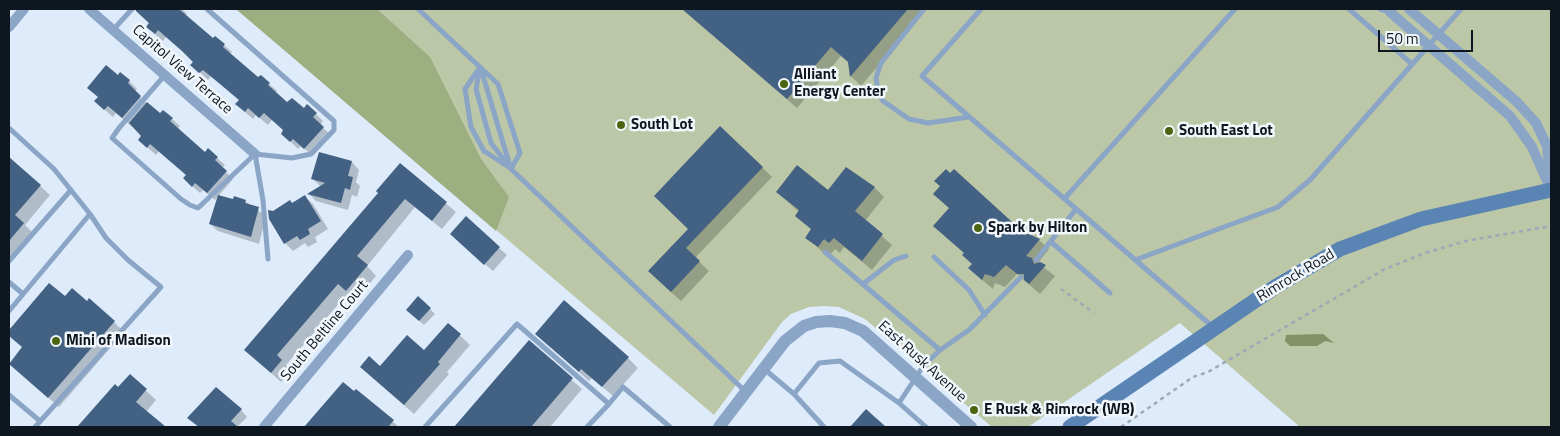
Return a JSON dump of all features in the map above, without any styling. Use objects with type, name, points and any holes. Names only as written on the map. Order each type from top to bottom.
[{"type":"main road","name":"Rimrock Road","points":[[1070,427],[1275,286],[1340,249],[1421,219],[1551,190]]},
{"type":"street","points":[[9,26],[24,9]]},
{"type":"street","name":"Capitol View Terrace","points":[[89,9],[255,154]]},
{"type":"street","points":[[1409,9],[1517,102],[1536,124],[1547,146],[1551,190]]},
{"type":"street","points":[[1385,10],[1429,45],[1510,116],[1519,127],[1551,190]]},
{"type":"street","name":"South Beltline Court","points":[[264,427],[408,255]]},
{"type":"street","name":"East Rusk Avenue","points":[[719,427],[763,368],[795,332],[816,322],[830,321],[844,323],[862,331],[971,427]]},
{"type":"lane","points":[[114,30],[132,9]]},
{"type":"lane","points":[[165,75],[118,128],[112,138],[190,206],[198,208],[255,154],[292,158],[311,154],[334,130],[334,121],[207,9]]},
{"type":"lane","points":[[418,9],[498,84],[520,153],[511,169]]},
{"type":"lane","points":[[924,9],[880,64],[876,78],[878,92],[883,101],[909,119],[928,123],[969,117]]},
{"type":"lane","points":[[981,9],[922,76],[1214,328]]},
{"type":"lane","points":[[1064,199],[1234,9]]},
{"type":"lane","points":[[1349,9],[1412,64]]},
{"type":"lane","points":[[1135,260],[1278,207],[1310,180],[1429,45],[1456,10]]},
{"type":"lane","points":[[480,67],[511,169]]},
{"type":"lane","points":[[480,67],[476,89],[491,144],[511,169],[746,391]]},
{"type":"lane","points":[[480,67],[465,89],[471,127],[484,151],[511,169]]},
{"type":"lane","points":[[9,128],[54,169],[90,214],[106,238],[128,260],[161,287],[35,427]]},
{"type":"lane","points":[[255,154],[263,200],[268,259]]},
{"type":"lane","points":[[9,261],[71,190]]},
{"type":"lane","points":[[1036,260],[1076,209]]},
{"type":"lane","points":[[9,311],[90,214]]},
{"type":"lane","points":[[1051,242],[1110,293]]},
{"type":"lane","points":[[825,252],[940,350]]},
{"type":"lane","points":[[863,284],[894,260],[906,256]]},
{"type":"lane","points":[[934,257],[968,290],[985,315]]},
{"type":"lane","points":[[899,403],[910,390],[915,376],[940,350],[985,315],[1021,278]]},
{"type":"lane","points":[[9,282],[23,294]]},
{"type":"lane","points":[[425,427],[517,324],[609,404]]},
{"type":"lane","points":[[794,394],[819,363],[840,361],[899,403],[926,427]]},
{"type":"lane","points":[[763,368],[794,394],[824,427]]},
{"type":"lane","points":[[587,427],[623,387],[670,427]]},
{"type":"lane","points":[[9,395],[40,421]]},
{"type":"path","points":[[1121,427],[1193,377],[1208,372],[1385,269],[1426,253],[1466,241],[1551,226]]},
{"type":"path","points":[[1061,289],[1094,313]]},
{"type":"shaded area","name":"Alliant Energy Center","points":[[236,9],[1551,9],[1551,427],[1300,427],[1180,323],[1028,427],[992,427],[865,319],[839,307],[824,306],[809,307],[791,314],[782,322],[714,415]]},
{"type":"shaded area","points":[[236,9],[377,9],[430,57],[481,159],[509,197],[496,231]]},
{"type":"shaded area","points":[[1323,334],[1334,343],[1325,341],[1317,346],[1290,346],[1285,341],[1286,335]]},
{"type":"building","points":[[136,9],[179,9],[213,38],[215,36],[225,44],[223,47],[258,77],[261,75],[270,83],[268,85],[287,102],[292,98],[304,108],[307,104],[317,113],[313,117],[324,127],[304,149],[293,139],[290,142],[281,134],[283,130],[264,113],[259,118],[248,108],[245,112],[235,104],[239,100],[203,70],[199,73],[190,65],[193,62],[158,30],[155,34],[146,27],[149,23]]},
{"type":"building","name":"Alliant Energy Center","points":[[682,9],[908,9],[850,77],[848,62],[831,47],[787,99]]},
{"type":"building","points":[[106,65],[118,75],[120,72],[130,80],[128,83],[141,96],[122,118],[108,106],[104,110],[94,101],[98,97],[87,88]]},
{"type":"building","points":[[147,102],[160,113],[163,110],[173,118],[170,121],[205,152],[208,148],[218,157],[215,160],[227,171],[207,193],[195,183],[192,187],[183,178],[186,175],[150,144],[147,148],[138,140],[141,136],[129,123]]},
{"type":"building","points":[[720,126],[763,167],[686,248],[700,261],[671,292],[648,271],[688,229],[654,196]]},
{"type":"building","points":[[319,152],[352,161],[348,176],[353,177],[350,190],[345,188],[341,203],[307,194],[325,183],[311,179]]},
{"type":"building","points":[[9,157],[41,185],[15,215],[24,223],[9,241]]},
{"type":"building","points":[[400,163],[447,202],[432,221],[405,199],[357,256],[368,265],[346,291],[338,284],[277,355],[282,360],[271,373],[244,350],[378,193],[376,191]]},
{"type":"building","points":[[797,165],[828,190],[846,167],[875,187],[855,211],[883,234],[862,261],[834,238],[829,243],[824,239],[818,247],[805,238],[811,229],[795,216],[799,210],[776,192]]},
{"type":"building","name":"Spark by Hilton","points":[[946,169],[950,173],[954,169],[1022,231],[1040,239],[1026,256],[1032,258],[1034,264],[1040,262],[1046,265],[1029,284],[1024,280],[1024,274],[1017,274],[1006,265],[994,277],[985,274],[982,280],[968,268],[972,264],[962,255],[964,253],[933,226],[949,208],[933,194],[940,186],[934,181]]},
{"type":"building","points":[[218,195],[233,199],[234,196],[246,200],[245,203],[259,207],[251,237],[209,224]]},
{"type":"building","points":[[305,195],[321,221],[308,229],[310,234],[300,240],[297,236],[284,244],[269,219],[268,210],[273,211],[290,200],[292,203]]},
{"type":"building","points":[[466,216],[500,247],[484,265],[450,234]]},
{"type":"building","name":"Mini of Madison","points":[[49,283],[65,296],[72,288],[87,301],[89,298],[115,321],[48,398],[9,364],[22,347],[9,336],[9,330]]},
{"type":"building","points":[[418,296],[431,308],[419,321],[406,310]]},
{"type":"building","points":[[564,300],[629,357],[602,387],[581,369],[579,372],[535,334]]},
{"type":"building","points":[[448,323],[461,334],[438,362],[440,364],[404,405],[360,367],[369,356],[380,366],[407,335],[424,350]]},
{"type":"building","points":[[529,340],[573,378],[531,427],[454,427]]},
{"type":"building","points":[[130,374],[147,389],[136,402],[166,427],[77,427],[115,384],[118,387]]},
{"type":"building","points":[[343,382],[354,391],[356,389],[394,420],[388,427],[304,427]]},
{"type":"building","points":[[216,387],[242,409],[231,421],[238,427],[199,427],[187,418]]},
{"type":"building","points":[[866,409],[886,427],[850,427]]},
{"type":"place","name":"Alliant Energy Center","points":[[784,84]]},
{"type":"place","name":"South Lot","points":[[621,125]]},
{"type":"place","name":"South East Lot","points":[[1169,131]]},
{"type":"place","name":"Spark by Hilton","points":[[978,228]]},
{"type":"place","name":"Mini of Madison","points":[[56,341]]},
{"type":"place","name":"E Rusk & Rimrock (WB)","points":[[974,410]]}]
